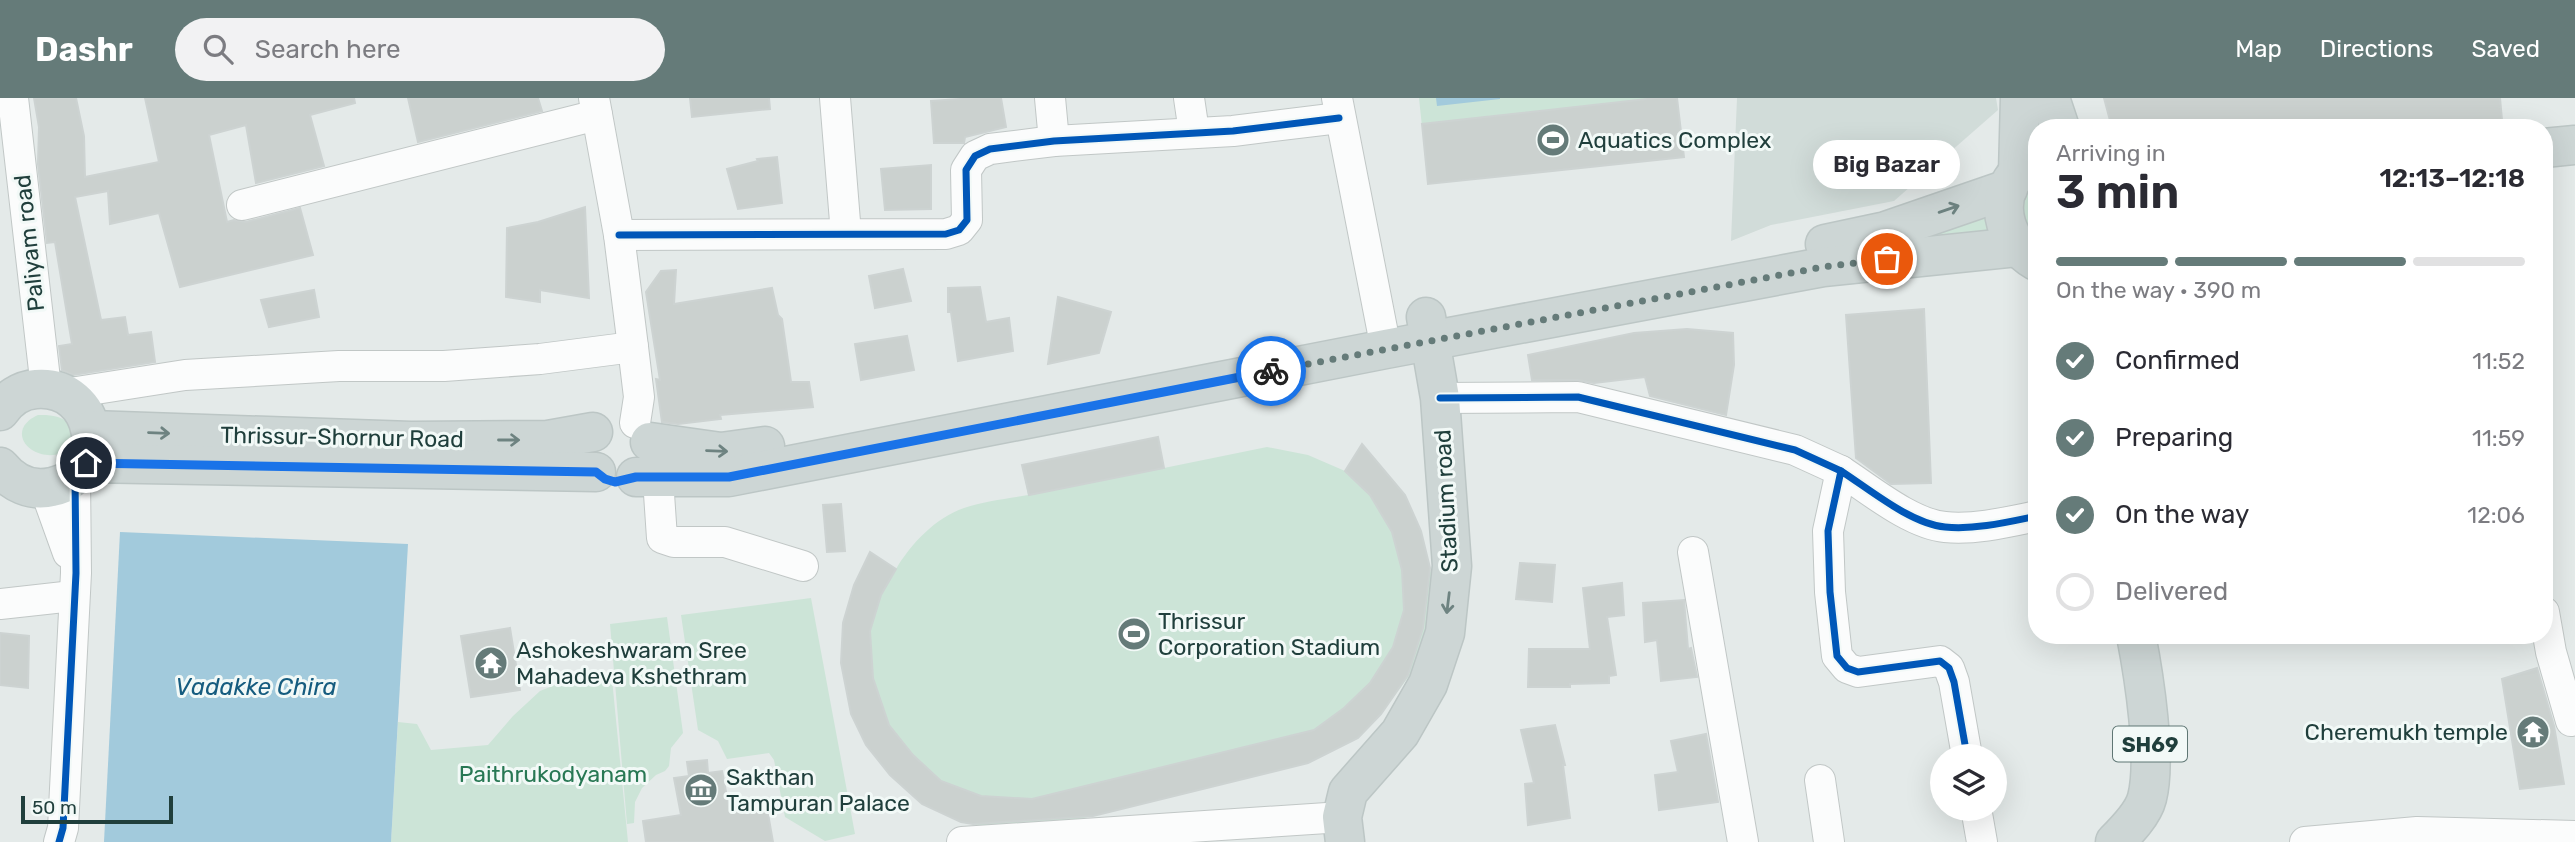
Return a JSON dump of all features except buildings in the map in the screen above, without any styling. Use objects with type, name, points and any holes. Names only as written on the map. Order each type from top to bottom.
[{"type":"main road","points":[[2020,98],[2021,175],[2004,204],[2004,219],[2008,234],[2028,254]]},
{"type":"main road","points":[[2050,98],[2057,119]]},
{"type":"main road","points":[[2553,147],[2575,145]]},
{"type":"main road","points":[[2553,173],[2575,172]]},
{"type":"main road","points":[[1812,262],[2021,175]]},
{"type":"main road","points":[[1383,336],[729,477],[647,478],[615,482],[596,472],[587,453],[593,432],[609,420],[619,418],[642,432],[720,452],[751,449],[1584,300],[1812,262],[2028,258]]},
{"type":"main road","name":"Stadium road","points":[[1343,830],[1348,792],[1400,733],[1428,684],[1445,634],[1452,566],[1440,398],[1428,328]]},
{"type":"main road","points":[[0,411],[15,396],[30,389],[55,391],[76,401],[85,414],[74,464],[28,487],[13,480],[0,467]]},
{"type":"main road","name":"Thrissur-Shornur Road","points":[[74,464],[411,441],[548,440],[593,432]]},
{"type":"main road","points":[[642,432],[649,462],[647,478]]},
{"type":"main road","name":"Thrissur-Shornur Road","points":[[74,464],[596,472]]},
{"type":"main road","name":"SH69","points":[[2115,842],[2129,828],[2147,801],[2152,763],[2137,644]]},
{"type":"street","name":"Paliyam road","points":[[13,98],[55,391]]},
{"type":"street","points":[[835,98],[846,234]]},
{"type":"street","points":[[1050,98],[1054,141]]},
{"type":"street","points":[[1189,98],[1194,132]]},
{"type":"street","points":[[242,205],[595,107],[619,235],[642,432]]},
{"type":"street","points":[[619,235],[946,234],[959,230],[967,220],[966,170],[975,156],[990,149],[1054,141],[1233,131],[1338,108],[1383,336]]},
{"type":"street","points":[[55,391],[186,375],[339,366],[444,366],[540,359],[633,346]]},
{"type":"street","points":[[1440,398],[1578,397],[1795,450],[1841,471],[1919,520],[1945,527],[1996,524],[2028,518]]},
{"type":"street","points":[[59,842],[63,828],[75,585],[74,464]]},
{"type":"street","points":[[1841,471],[1828,531],[1830,592],[1837,656],[1847,668],[1858,673],[1940,661],[1949,668],[1954,682],[1965,744]]},
{"type":"street","points":[[647,478],[662,538],[674,542],[725,542],[803,566]]},
{"type":"street","points":[[1693,552],[1743,842]]},
{"type":"street","points":[[0,604],[75,585]]},
{"type":"street","points":[[2549,644],[2571,721]]},
{"type":"street","points":[[1820,780],[1829,842]]},
{"type":"street","points":[[1978,821],[1982,842]]},
{"type":"street","points":[[962,842],[1343,830]]},
{"type":"street","points":[[2305,842],[2417,837],[2575,836]]},
{"type":"shaded area","points":[[1737,98],[1996,98],[1998,110],[1894,201],[1771,225],[1731,241]]},
{"type":"green space","name":"Aquatics Complex","points":[[1419,98],[1677,98],[1684,157],[1428,184]]},
{"type":"green space","points":[[2028,193],[2028,226],[2022,210]]},
{"type":"green space","points":[[1990,210],[1995,237],[1901,242]]},
{"type":"green space","points":[[38,415],[61,418],[70,426],[73,440],[71,449],[46,455],[28,446],[23,439],[22,430],[27,422]]},
{"type":"green space","name":"Thrissur Corporation Stadium","points":[[1158,437],[1164,468],[1267,447],[1308,455],[1345,471],[1362,444],[1405,495],[1421,531],[1432,577],[1431,614],[1412,672],[1381,714],[1358,738],[1308,763],[1051,826],[1004,829],[961,822],[890,775],[866,745],[851,714],[841,663],[843,623],[854,585],[870,552],[896,569],[925,533],[953,512],[1028,495],[1022,465]]},
{"type":"green space","points":[[811,598],[855,834],[825,841],[785,817],[774,760],[769,753],[727,759],[718,741],[698,730],[681,615]]},
{"type":"green space","points":[[667,617],[683,733],[671,748],[669,766],[642,788],[635,802],[634,823],[627,824],[610,624]]},
{"type":"green space","name":"Paithrukodyanam","points":[[570,679],[612,679],[628,842],[391,842],[398,722],[417,724],[431,750],[488,745],[513,716],[540,691]]},
{"type":"water","points":[[1436,98],[1500,98],[1500,99],[1437,106]]},
{"type":"water","name":"Vadakke Chira","points":[[120,532],[408,544],[391,842],[104,842]]},
{"type":"cycle path","points":[[619,235],[946,234],[959,230],[967,220],[966,170],[975,156],[990,149],[1054,141],[1233,131],[1339,118]]},
{"type":"cycle path","points":[[1440,398],[1578,397],[1795,450],[1841,471]]},
{"type":"cycle path","points":[[1965,744],[1954,682],[1949,668],[1940,661],[1858,672],[1847,668],[1837,656],[1830,592],[1828,531],[1841,471],[1891,505],[1918,520],[1932,524],[1968,527],[2028,518]]},
{"type":"cycle path","points":[[59,842],[63,828],[76,573],[75,476]]},
{"type":"way so far","points":[[1271,371],[1823,267],[1887,259]]},
{"type":"place","name":"Aquatics Complex","points":[[1553,140]]},
{"type":"place","name":"Big Bazar","points":[[1887,259]]},
{"type":"place","name":"Thrissur Corporation Stadium","points":[[1134,634]]},
{"type":"place","name":"Ashokeshwaram Sree Mahadeva Kshethram","points":[[491,663]]},
{"type":"place","name":"Cheremukh temple","points":[[2533,732]]},
{"type":"place","name":"Sakthan Tampuran Palace","points":[[701,790]]},
{"type":"route","points":[[86,463],[596,472],[615,482],[636,477],[729,477],[1271,371]]}]
